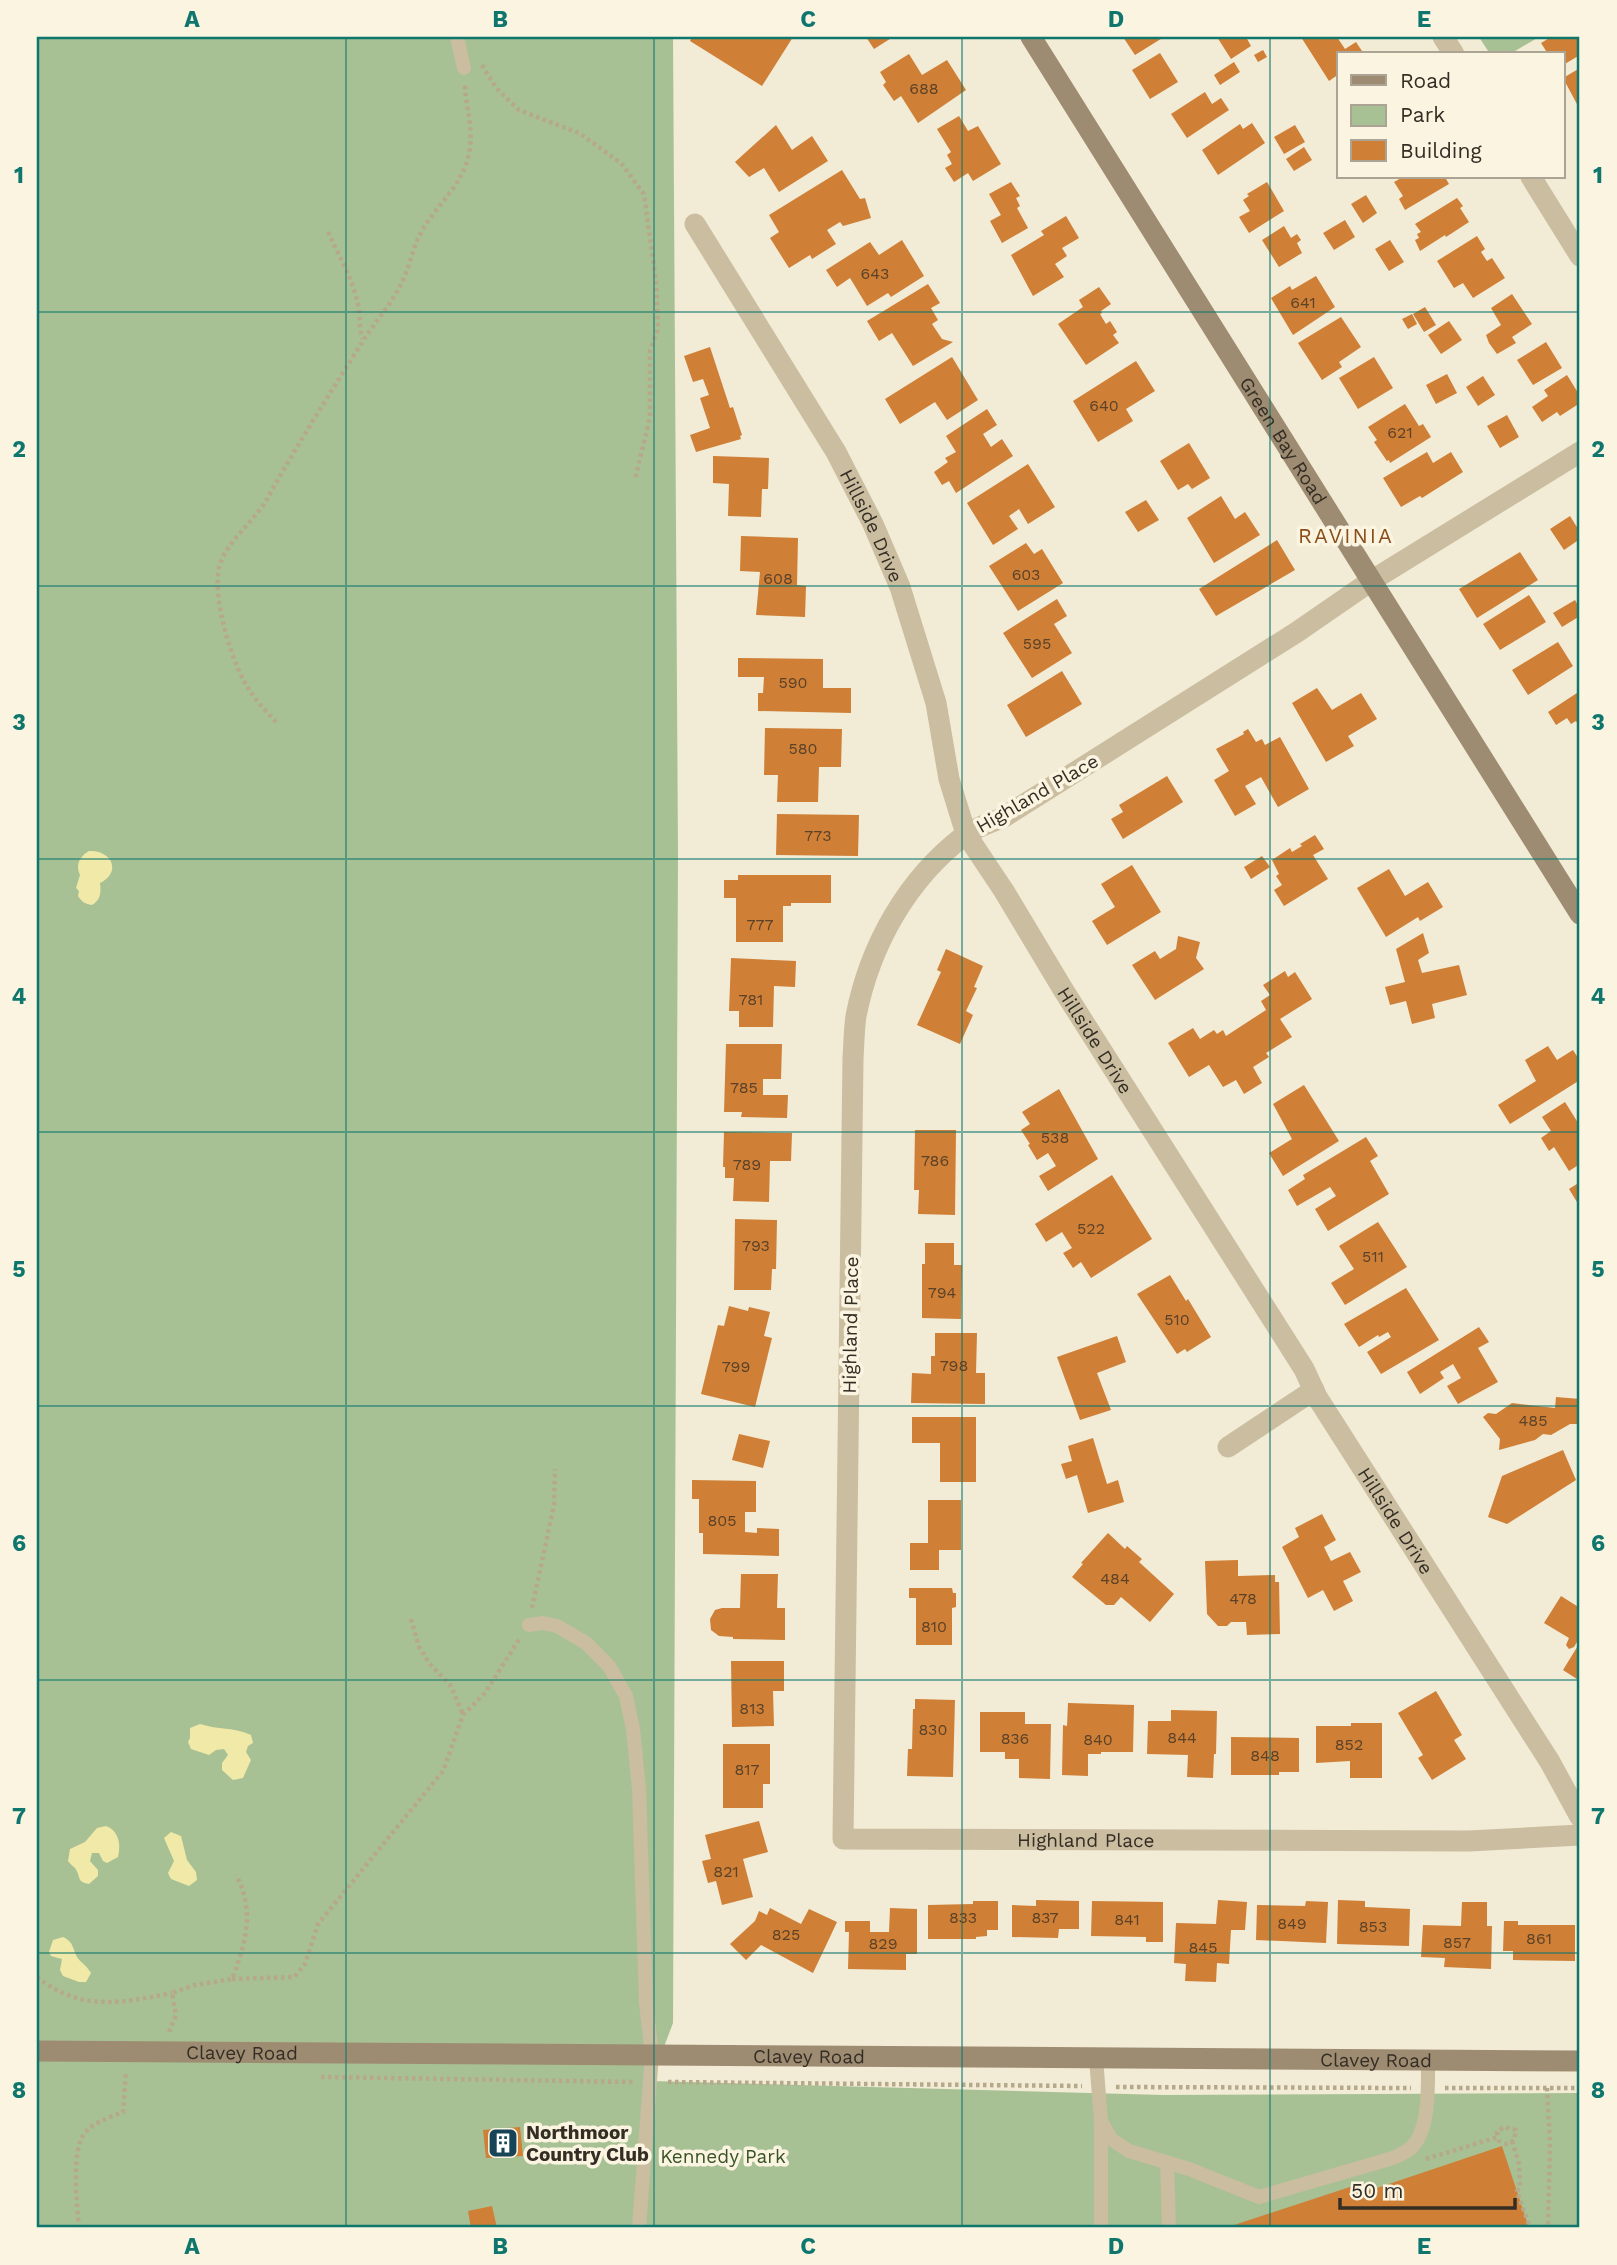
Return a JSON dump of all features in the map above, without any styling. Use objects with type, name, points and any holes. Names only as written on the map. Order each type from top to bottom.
[{"type":"main road","name":"Green Bay Road","points":[[1031,37],[1580,914]]},
{"type":"main road","name":"Clavey Road","points":[[37,2051],[1580,2061]]},
{"type":"street","points":[[1443,37],[1453,52]]},
{"type":"street","points":[[1532,178],[1580,256]]},
{"type":"street","name":"Hillside Drive","points":[[695,224],[836,453],[873,524],[900,587],[936,703],[949,779],[966,834],[1550,1762],[1580,1817]]},
{"type":"street","name":"Highland Place","points":[[1580,452],[1371,581],[1297,632],[1004,817],[966,834],[918,879],[895,911],[872,955],[856,1017],[853,1058],[844,1839],[1469,1841],[1580,1835]]},
{"type":"street","points":[[1228,1447],[1314,1390]]},
{"type":"lane","points":[[457,37],[464,68]]},
{"type":"lane","points":[[529,1625],[543,1623],[557,1626],[586,1643],[609,1666],[626,1696],[633,1730],[639,1789],[646,2003],[652,2054],[639,2228]]},
{"type":"lane","points":[[1096,2058],[1101,2121],[1101,2228]]},
{"type":"lane","points":[[1101,2121],[1111,2138],[1129,2151],[1189,2169],[1259,2197],[1393,2158],[1410,2149],[1421,2133],[1427,2102],[1428,2060]]},
{"type":"lane","points":[[1167,2163],[1169,2228]]},
{"type":"path","points":[[276,722],[251,694],[236,668],[218,594],[219,570],[225,549],[265,502],[282,469],[363,340],[398,290],[430,217],[460,179],[468,160],[472,138],[464,68],[482,64],[496,88],[519,110],[579,133],[621,163],[644,194],[656,281],[658,329],[650,350],[650,418],[635,479]]},
{"type":"path","points":[[328,232],[352,284],[358,303],[363,340]]},
{"type":"path","points":[[232,1979],[294,1977],[305,1964],[318,1924],[443,1771],[463,1715],[485,1693],[529,1625],[554,1504],[555,1469]]},
{"type":"path","points":[[411,1619],[419,1647],[430,1664],[451,1686],[463,1715]]},
{"type":"path","points":[[37,1977],[58,1992],[80,2000],[102,2003],[172,1993]]},
{"type":"path","points":[[113,2075],[126,2075]]},
{"type":"path","points":[[319,2077],[1082,2086]]},
{"type":"path","points":[[1120,2087],[1405,2088]]},
{"type":"path","points":[[1445,2088],[1580,2088]]},
{"type":"path","points":[[1547,2088],[1550,2144],[1548,2228]]},
{"type":"path","points":[[1508,2127],[1516,2130],[1516,2135],[1507,2144],[1503,2144],[1498,2137],[1500,2129],[1508,2127]]},
{"type":"path","points":[[1416,2162],[1498,2137]]},
{"type":"path","points":[[1512,2141],[1519,2164],[1520,2188],[1517,2191],[1530,2228]]},
{"type":"green space","name":"Northmoor Country Club","points":[[37,37],[673,37],[678,855],[673,2023],[651,2081],[1163,2095],[1580,2093],[1580,2228],[37,2228]]},
{"type":"green space","points":[[1479,37],[1539,37],[1513,52],[1489,52]]},
{"type":"sand","points":[[89,851],[104,854],[111,862],[112,868],[107,878],[100,883],[100,896],[92,905],[81,900],[76,888],[80,875],[79,861]]},
{"type":"sand","points":[[200,1724],[251,1735],[253,1743],[248,1746],[246,1752],[251,1760],[243,1778],[233,1780],[222,1770],[222,1763],[228,1755],[224,1749],[209,1755],[191,1749],[188,1742],[190,1728]]},
{"type":"sand","points":[[106,1826],[114,1831],[118,1838],[118,1857],[107,1863],[99,1853],[92,1853],[90,1861],[98,1870],[98,1876],[89,1884],[85,1883],[80,1880],[75,1868],[68,1861],[70,1849],[85,1842],[97,1828]]},
{"type":"sand","points":[[171,1832],[181,1836],[187,1860],[196,1872],[197,1880],[189,1886],[171,1879],[168,1873],[174,1861],[164,1838]]},
{"type":"sand","points":[[63,1937],[91,1973],[86,1982],[63,1976],[60,1970],[62,1959],[51,1956],[49,1952],[53,1940]]},
{"type":"building","points":[[692,37],[793,37],[762,86],[690,41]]},
{"type":"building","points":[[866,37],[893,37],[874,49]]},
{"type":"building","points":[[1123,37],[1164,37],[1135,55]]},
{"type":"building","points":[[1217,37],[1246,37],[1251,46],[1231,59]]},
{"type":"building","points":[[1301,37],[1337,37],[1345,49],[1356,42],[1363,52],[1337,52],[1337,75],[1329,81]]},
{"type":"building","points":[[1551,37],[1580,37],[1580,55],[1564,64],[1564,52],[1547,52],[1541,43]]},
{"type":"building","points":[[1263,50],[1267,57],[1258,62],[1254,55]]},
{"type":"building","points":[[1160,53],[1178,82],[1150,99],[1132,70]]},
{"type":"building","points":[[909,54],[922,75],[947,60],[966,90],[918,123],[901,96],[894,101],[883,85],[886,82],[880,72]]},
{"type":"building","points":[[1234,62],[1240,72],[1220,85],[1214,75]]},
{"type":"building","points":[[1580,68],[1580,105],[1578,106],[1564,77]]},
{"type":"building","points":[[1205,92],[1212,104],[1221,98],[1229,110],[1187,138],[1171,114]]},
{"type":"building","points":[[959,116],[968,131],[978,126],[1001,164],[973,181],[968,173],[954,182],[945,168],[952,164],[947,155],[951,152],[937,129]]},
{"type":"building","points":[[1252,123],[1265,143],[1218,175],[1202,150],[1240,124],[1243,129]]},
{"type":"building","points":[[776,125],[792,150],[812,136],[828,161],[779,192],[764,168],[749,177],[735,162]]},
{"type":"building","points":[[1295,125],[1305,142],[1284,154],[1274,137]]},
{"type":"building","points":[[1304,147],[1312,160],[1294,171],[1286,159]]},
{"type":"building","points":[[842,170],[860,199],[865,198],[871,218],[843,226],[840,222],[827,230],[836,244],[812,259],[810,255],[789,268],[770,238],[779,232],[769,215]]},
{"type":"building","points":[[1401,178],[1446,178],[1449,184],[1405,210],[1399,199],[1403,196],[1394,182]]},
{"type":"building","points":[[1011,182],[1020,196],[1016,198],[1020,206],[1017,208],[1028,228],[1002,243],[990,221],[1001,215],[989,194]]},
{"type":"building","points":[[1267,182],[1284,211],[1249,233],[1239,217],[1250,211],[1243,200],[1249,196],[1247,194]]},
{"type":"building","points":[[1366,195],[1377,213],[1363,223],[1351,204]]},
{"type":"building","points":[[1457,198],[1469,222],[1420,251],[1415,240],[1421,232],[1415,224]]},
{"type":"building","points":[[1066,216],[1079,238],[1062,248],[1067,256],[1055,264],[1064,277],[1033,296],[1011,255],[1044,235],[1041,231]]},
{"type":"building","points":[[1345,220],[1355,237],[1334,250],[1323,233]]},
{"type":"building","points":[[1284,226],[1291,238],[1297,234],[1301,240],[1297,243],[1302,253],[1279,267],[1262,240]]},
{"type":"building","points":[[1477,236],[1485,249],[1481,252],[1487,261],[1492,258],[1505,278],[1473,298],[1463,283],[1454,288],[1437,261]]},
{"type":"building","points":[[902,240],[924,276],[891,297],[888,293],[867,306],[850,278],[837,287],[826,270],[870,242],[879,255]]},
{"type":"building","points":[[1390,240],[1404,262],[1389,271],[1375,249]]},
{"type":"building","points":[[1316,276],[1335,307],[1293,335],[1271,298],[1290,286],[1292,290]]},
{"type":"building","points":[[928,284],[940,303],[931,308],[938,320],[932,324],[942,339],[953,342],[913,366],[892,333],[879,341],[867,321]]},
{"type":"building","points":[[1099,287],[1111,304],[1100,314],[1106,324],[1110,321],[1117,332],[1113,335],[1119,343],[1086,365],[1058,324],[1083,307],[1079,300]]},
{"type":"building","points":[[1512,294],[1532,324],[1512,337],[1516,343],[1497,354],[1486,335],[1501,325],[1491,308]]},
{"type":"building","points":[[1425,307],[1436,325],[1424,332],[1413,314]]},
{"type":"building","points":[[1412,314],[1417,324],[1408,329],[1402,319]]},
{"type":"building","points":[[1341,317],[1361,347],[1339,362],[1342,367],[1322,380],[1298,343]]},
{"type":"building","points":[[1449,321],[1462,340],[1441,354],[1428,335]]},
{"type":"building","points":[[1546,342],[1562,368],[1533,385],[1517,360]]},
{"type":"building","points":[[710,347],[742,435],[741,439],[696,452],[690,435],[710,428],[700,398],[709,395],[703,379],[693,382],[684,356]]},
{"type":"building","points":[[952,357],[978,400],[947,420],[935,402],[900,424],[885,399]]},
{"type":"building","points":[[1374,357],[1393,388],[1358,409],[1339,378]]},
{"type":"building","points":[[1136,361],[1155,391],[1126,409],[1133,421],[1098,442],[1073,401]]},
{"type":"building","points":[[1447,374],[1457,393],[1436,404],[1426,385]]},
{"type":"building","points":[[1567,375],[1580,396],[1580,403],[1560,416],[1557,412],[1542,422],[1532,407],[1548,396],[1544,390]]},
{"type":"building","points":[[1483,376],[1495,395],[1478,406],[1466,387]]},
{"type":"building","points":[[1405,404],[1419,426],[1423,424],[1431,437],[1390,463],[1374,442],[1377,440],[1368,427]]},
{"type":"building","points":[[987,409],[997,425],[983,434],[991,447],[1002,439],[1013,456],[956,493],[949,481],[942,485],[934,472],[948,462],[945,458],[956,452],[946,436]]},
{"type":"building","points":[[1507,415],[1519,437],[1500,448],[1487,426]]},
{"type":"building","points":[[1189,443],[1210,478],[1192,489],[1188,484],[1178,490],[1160,461]]},
{"type":"building","points":[[1427,452],[1433,463],[1451,452],[1463,472],[1422,498],[1420,496],[1401,507],[1383,478]]},
{"type":"building","points":[[713,456],[769,458],[768,489],[762,489],[761,517],[728,516],[729,484],[713,483]]},
{"type":"building","points":[[1028,464],[1055,507],[1028,524],[1019,509],[1009,516],[1018,529],[993,545],[967,503]]},
{"type":"building","points":[[1221,496],[1235,519],[1245,512],[1260,535],[1214,563],[1187,518]]},
{"type":"building","points":[[1146,500],[1159,520],[1138,532],[1125,512]]},
{"type":"building","points":[[1570,516],[1580,532],[1580,539],[1564,550],[1550,529]]},
{"type":"building","points":[[741,536],[798,538],[797,585],[806,586],[805,617],[756,615],[760,572],[740,571]]},
{"type":"building","points":[[1277,540],[1295,570],[1216,616],[1199,589]]},
{"type":"building","points":[[1026,543],[1034,554],[1042,549],[1063,583],[1018,611],[989,566]]},
{"type":"building","points":[[1520,552],[1538,580],[1477,618],[1459,589]]},
{"type":"building","points":[[1529,595],[1546,622],[1500,650],[1483,624]]},
{"type":"building","points":[[1057,599],[1067,616],[1054,624],[1072,653],[1032,678],[1003,633]]},
{"type":"building","points":[[1575,600],[1580,616],[1562,627],[1553,613]]},
{"type":"building","points":[[1558,642],[1573,666],[1528,695],[1512,670]]},
{"type":"building","points":[[738,658],[823,659],[823,688],[851,688],[851,713],[758,711],[758,693],[763,693],[764,677],[738,677]]},
{"type":"building","points":[[1062,671],[1082,704],[1026,737],[1007,705]]},
{"type":"building","points":[[1317,688],[1332,710],[1361,693],[1377,719],[1348,736],[1354,746],[1326,762],[1292,703]]},
{"type":"building","points":[[1580,691],[1580,728],[1576,721],[1571,724],[1567,718],[1556,725],[1548,712]]},
{"type":"building","points":[[765,728],[842,729],[841,767],[819,767],[818,802],[777,802],[778,775],[764,775]]},
{"type":"building","points":[[1248,729],[1256,742],[1262,739],[1265,745],[1280,737],[1309,789],[1278,807],[1261,777],[1245,786],[1256,804],[1235,816],[1214,780],[1229,771],[1216,749],[1244,734]]},
{"type":"building","points":[[1167,776],[1183,802],[1123,839],[1111,819],[1123,812],[1119,805]]},
{"type":"building","points":[[777,814],[859,815],[858,856],[776,855]]},
{"type":"building","points":[[1315,835],[1324,849],[1313,855],[1328,879],[1284,906],[1274,890],[1282,885],[1276,876],[1279,874],[1272,860],[1290,848],[1292,852]]},
{"type":"building","points":[[1262,856],[1270,867],[1251,879],[1244,867]]},
{"type":"building","points":[[1132,865],[1161,912],[1107,945],[1092,921],[1115,907],[1101,884]]},
{"type":"building","points":[[1389,869],[1405,896],[1428,882],[1443,907],[1420,921],[1418,917],[1386,937],[1357,888]]},
{"type":"building","points":[[738,875],[831,875],[831,903],[791,903],[791,906],[783,906],[783,942],[736,942],[736,898],[724,898],[724,880],[738,880]]},
{"type":"building","points":[[1423,933],[1429,953],[1418,960],[1422,973],[1459,965],[1467,995],[1432,1004],[1435,1018],[1412,1024],[1406,1001],[1390,1005],[1385,987],[1405,982],[1396,949]]},
{"type":"building","points":[[1178,936],[1200,942],[1196,958],[1204,969],[1155,1000],[1132,965],[1155,951],[1160,959],[1176,949]]},
{"type":"building","points":[[946,949],[983,966],[974,987],[977,988],[966,1011],[973,1015],[960,1044],[917,1025],[941,972],[937,970]]},
{"type":"building","points":[[731,958],[796,961],[795,987],[774,986],[773,1027],[739,1027],[739,1011],[729,1011]]},
{"type":"building","points":[[1285,971],[1288,977],[1295,972],[1312,999],[1280,1019],[1292,1037],[1266,1053],[1269,1057],[1253,1067],[1262,1083],[1244,1094],[1236,1080],[1223,1087],[1209,1065],[1189,1077],[1168,1043],[1193,1028],[1200,1039],[1214,1030],[1217,1034],[1223,1030],[1226,1036],[1266,1010],[1261,1001],[1270,995],[1263,985]]},
{"type":"building","points":[[726,1044],[782,1044],[781,1079],[763,1079],[763,1095],[788,1095],[787,1118],[741,1117],[742,1112],[724,1112]]},
{"type":"building","points":[[1548,1046],[1557,1060],[1573,1050],[1580,1061],[1580,1080],[1510,1124],[1498,1105],[1536,1081],[1525,1060]]},
{"type":"building","points":[[1304,1085],[1339,1141],[1283,1176],[1269,1153],[1292,1139],[1273,1104]]},
{"type":"building","points":[[1059,1089],[1098,1159],[1048,1191],[1039,1176],[1056,1166],[1048,1153],[1037,1160],[1021,1130],[1030,1124],[1022,1112]]},
{"type":"building","points":[[1565,1102],[1580,1126],[1580,1164],[1569,1171],[1554,1147],[1549,1151],[1541,1138],[1551,1131],[1542,1117]]},
{"type":"building","points":[[915,1130],[956,1130],[955,1215],[918,1214],[919,1190],[914,1190]]},
{"type":"building","points":[[724,1132],[792,1133],[791,1161],[770,1161],[769,1202],[733,1201],[734,1178],[725,1178],[723,1167]]},
{"type":"building","points":[[1366,1137],[1378,1156],[1370,1161],[1389,1194],[1328,1231],[1315,1209],[1336,1196],[1330,1187],[1297,1206],[1288,1190],[1305,1179],[1303,1175]]},
{"type":"building","points":[[1112,1175],[1152,1239],[1091,1278],[1081,1262],[1073,1268],[1063,1253],[1072,1248],[1062,1232],[1046,1242],[1035,1224]]},
{"type":"building","points":[[1580,1182],[1580,1207],[1569,1189]]},
{"type":"building","points":[[735,1219],[777,1220],[776,1269],[772,1269],[771,1290],[734,1290]]},
{"type":"building","points":[[1378,1222],[1407,1267],[1345,1305],[1331,1283],[1354,1269],[1339,1246]]},
{"type":"building","points":[[925,1243],[954,1243],[954,1265],[962,1265],[961,1319],[922,1318],[922,1264],[925,1264]]},
{"type":"building","points":[[1170,1275],[1211,1337],[1187,1352],[1185,1349],[1177,1354],[1137,1294]]},
{"type":"building","points":[[1406,1288],[1439,1340],[1381,1374],[1367,1352],[1391,1337],[1388,1332],[1359,1347],[1344,1324]]},
{"type":"building","points":[[729,1306],[748,1311],[749,1307],[770,1312],[764,1336],[772,1338],[755,1407],[701,1394],[718,1325],[724,1326]]},
{"type":"building","points":[[1479,1327],[1489,1342],[1478,1348],[1498,1382],[1458,1404],[1447,1386],[1461,1378],[1453,1364],[1440,1372],[1444,1378],[1420,1394],[1407,1372]]},
{"type":"building","points":[[935,1333],[977,1333],[976,1373],[985,1373],[985,1404],[911,1403],[912,1373],[931,1374],[931,1356],[935,1356]]},
{"type":"building","points":[[1117,1336],[1126,1362],[1097,1373],[1111,1410],[1080,1420],[1057,1357]]},
{"type":"building","points":[[1556,1397],[1580,1399],[1580,1424],[1570,1424],[1551,1435],[1543,1434],[1535,1440],[1499,1450],[1500,1439],[1483,1417],[1488,1413],[1496,1414],[1512,1403],[1555,1408]]},
{"type":"building","points":[[912,1417],[976,1417],[976,1482],[940,1482],[940,1443],[912,1443]]},
{"type":"building","points":[[739,1434],[770,1441],[763,1468],[732,1460]]},
{"type":"building","points":[[1093,1438],[1107,1484],[1118,1480],[1124,1502],[1088,1513],[1077,1475],[1066,1479],[1061,1464],[1072,1461],[1068,1446]]},
{"type":"building","points":[[1563,1450],[1576,1480],[1507,1524],[1488,1517],[1502,1476]]},
{"type":"building","points":[[692,1480],[756,1481],[756,1512],[745,1512],[745,1532],[757,1533],[757,1528],[779,1529],[779,1556],[703,1554],[703,1533],[699,1533],[699,1499],[692,1499]]},
{"type":"building","points":[[928,1500],[961,1500],[961,1550],[939,1550],[939,1570],[910,1570],[910,1543],[928,1543]]},
{"type":"building","points":[[1322,1514],[1336,1540],[1324,1547],[1331,1561],[1350,1552],[1361,1572],[1343,1581],[1353,1601],[1334,1611],[1323,1590],[1308,1598],[1282,1547],[1299,1537],[1295,1528]]},
{"type":"building","points":[[1108,1533],[1125,1549],[1127,1546],[1142,1559],[1139,1562],[1174,1594],[1150,1622],[1121,1597],[1114,1605],[1106,1605],[1072,1577]]},
{"type":"building","points":[[1238,1560],[1238,1576],[1275,1575],[1275,1582],[1279,1582],[1280,1634],[1247,1635],[1246,1622],[1231,1622],[1227,1626],[1218,1626],[1207,1614],[1205,1561]]},
{"type":"building","points":[[741,1574],[778,1574],[777,1608],[785,1608],[785,1640],[733,1639],[719,1636],[711,1630],[710,1619],[715,1610],[740,1608]]},
{"type":"building","points":[[909,1588],[952,1588],[953,1593],[956,1593],[956,1607],[952,1608],[952,1645],[916,1645],[916,1598],[909,1598]]},
{"type":"building","points":[[1561,1596],[1580,1608],[1580,1681],[1563,1670],[1579,1644],[1577,1642],[1569,1649],[1566,1645],[1569,1638],[1544,1623]]},
{"type":"building","points":[[731,1661],[784,1661],[784,1691],[773,1691],[774,1726],[732,1727]]},
{"type":"building","points":[[1436,1691],[1462,1735],[1454,1740],[1466,1759],[1432,1780],[1418,1758],[1423,1755],[1398,1713]]},
{"type":"building","points":[[915,1699],[955,1700],[953,1777],[907,1776],[908,1749],[912,1749]]},
{"type":"building","points":[[1068,1703],[1134,1705],[1133,1752],[1088,1754],[1088,1776],[1062,1775],[1063,1725],[1067,1726]]},
{"type":"building","points":[[1171,1710],[1217,1711],[1213,1778],[1187,1777],[1188,1755],[1147,1754],[1148,1721],[1171,1721]]},
{"type":"building","points":[[980,1712],[1025,1712],[1025,1724],[1051,1724],[1050,1779],[1019,1778],[1019,1759],[1005,1759],[1005,1752],[980,1752]]},
{"type":"building","points":[[1351,1723],[1382,1723],[1382,1778],[1350,1778],[1350,1761],[1316,1763],[1316,1726],[1351,1726]]},
{"type":"building","points":[[1231,1737],[1299,1738],[1299,1772],[1279,1772],[1279,1775],[1231,1775]]},
{"type":"building","points":[[723,1744],[770,1744],[770,1784],[763,1784],[763,1808],[723,1808]]},
{"type":"building","points":[[759,1821],[768,1852],[743,1859],[753,1897],[722,1905],[716,1881],[708,1883],[702,1861],[711,1859],[705,1835]]},
{"type":"building","points":[[1036,1900],[1079,1901],[1079,1929],[1059,1929],[1058,1938],[1012,1937],[1012,1905],[1036,1906]]},
{"type":"building","points":[[1218,1900],[1247,1902],[1245,1930],[1231,1930],[1229,1964],[1217,1963],[1216,1982],[1185,1981],[1186,1964],[1174,1963],[1176,1923],[1216,1924]]},
{"type":"building","points":[[1338,1900],[1365,1901],[1365,1907],[1410,1909],[1409,1946],[1337,1944]]},
{"type":"building","points":[[973,1901],[998,1901],[998,1930],[987,1930],[987,1936],[976,1939],[928,1939],[928,1905],[973,1904]]},
{"type":"building","points":[[1092,1901],[1163,1902],[1163,1942],[1146,1942],[1146,1937],[1091,1936]]},
{"type":"building","points":[[1306,1901],[1328,1902],[1326,1943],[1256,1940],[1257,1905],[1305,1906]]},
{"type":"building","points":[[1462,1902],[1487,1902],[1487,1926],[1492,1926],[1491,1969],[1444,1967],[1445,1958],[1421,1957],[1423,1925],[1461,1926]]},
{"type":"building","points":[[770,1908],[801,1924],[809,1909],[837,1922],[813,1973],[761,1945],[746,1960],[730,1944],[755,1921],[759,1911],[767,1915]]},
{"type":"building","points":[[890,1908],[917,1909],[917,1954],[906,1954],[906,1970],[848,1969],[849,1932],[845,1932],[845,1921],[870,1921],[870,1932],[889,1932]]},
{"type":"building","points":[[1504,1921],[1518,1921],[1518,1925],[1575,1925],[1575,1961],[1513,1960],[1513,1951],[1503,1951]]},
{"type":"building","name":"Northmoor Country Club","points":[[520,2127],[523,2156],[486,2158],[483,2130]]},
{"type":"building","points":[[1502,2146],[1529,2228],[1231,2226],[1359,2184],[1362,2193]]},
{"type":"building","name":"Northmoor Country Club","points":[[492,2206],[497,2228],[471,2228],[468,2211]]},
{"type":"place","name":"Northmoor Country Club","points":[[503,2143]]},
{"type":"district","name":"RAVINIA","points":[[1346,536]]},
{"type":"park label","name":"Kennedy Park","points":[[723,2156]]}]
